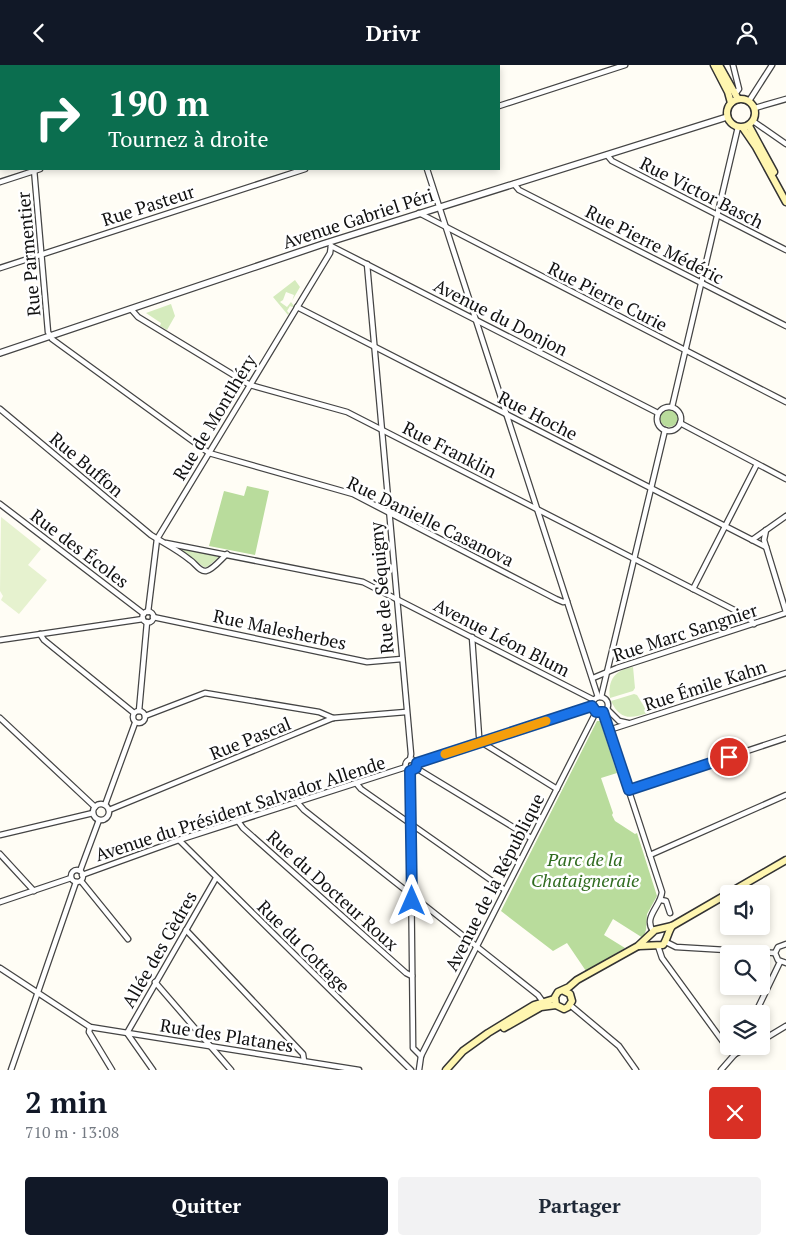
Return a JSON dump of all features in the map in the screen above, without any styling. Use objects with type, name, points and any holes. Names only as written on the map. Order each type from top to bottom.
[{"type":"main road","points":[[714,65],[728,92],[730,103]]},
{"type":"main road","points":[[719,65],[737,96],[749,101],[755,108],[756,113],[746,126]]},
{"type":"main road","points":[[737,96],[728,107],[727,117],[733,125],[746,126]]},
{"type":"main road","points":[[746,126],[786,195]]},
{"type":"main road","points":[[746,126],[786,202]]},
{"type":"main road","points":[[567,993],[577,980],[638,946],[655,932],[672,926],[786,860]]},
{"type":"main road","points":[[638,946],[656,945],[666,939],[672,926]]},
{"type":"main road","points":[[655,932],[666,939]]},
{"type":"main road","points":[[655,932],[650,940],[656,945]]},
{"type":"main road","points":[[450,1070],[470,1050],[490,1036],[536,1009],[555,1002],[558,993],[567,993]]},
{"type":"main road","points":[[446,1070],[463,1051],[479,1038],[525,1010],[543,1002],[555,1002],[564,1009],[570,1005],[572,999],[567,993]]},
{"type":"street","points":[[500,106],[625,65]]},
{"type":"street","points":[[733,65],[739,89],[737,96]]},
{"type":"street","points":[[749,101],[772,65]]},
{"type":"street","points":[[755,108],[786,99]]},
{"type":"street","name":"Avenue Gabriel Péri","points":[[0,353],[331,244],[419,213],[727,117]]},
{"type":"street","points":[[672,407],[717,215],[746,126],[786,144]]},
{"type":"street","name":"Rue Victor Basch","points":[[607,155],[612,161],[786,250]]},
{"type":"street","points":[[0,181],[33,170]]},
{"type":"street","name":"Rue Parmentier","points":[[36,170],[50,336]]},
{"type":"street","name":"Rue Pasteur","points":[[0,267],[302,170]]},
{"type":"street","points":[[427,170],[598,698]]},
{"type":"street","name":"Rue Pierre Médéric","points":[[514,184],[519,190],[786,326]]},
{"type":"street","name":"Rue Pierre Curie","points":[[419,213],[786,402]]},
{"type":"street","name":"Avenue du Donjon","points":[[331,244],[367,265],[658,413]]},
{"type":"street","name":"Rue de Montlhéry","points":[[135,723],[133,719],[137,712],[145,617],[157,539],[330,253],[331,244]]},
{"type":"street","name":"Rue de Séquigny","points":[[367,265],[410,760]]},
{"type":"street","name":"Rue Hoche","points":[[297,307],[766,547]]},
{"type":"street","name":"Rue Franklin","points":[[131,309],[138,317],[250,385],[342,411],[748,617],[754,624]]},
{"type":"street","name":"Rue Danielle Casanova","points":[[50,336],[208,453],[353,494],[556,599],[563,602],[567,601]]},
{"type":"street","points":[[664,407],[672,407],[679,413],[680,423],[675,429],[665,430],[658,423],[658,413],[664,407]]},
{"type":"street","name":"Rue Buffon","points":[[0,409],[157,539],[166,543]]},
{"type":"street","points":[[680,423],[784,477],[786,483]]},
{"type":"street","points":[[410,771],[416,766],[481,742],[592,706],[598,698],[608,672],[665,430]]},
{"type":"street","points":[[693,589],[757,464]]},
{"type":"street","name":"Rue des Écoles","points":[[0,504],[145,617],[152,613],[153,617]]},
{"type":"street","points":[[752,540],[786,516]]},
{"type":"street","points":[[766,530],[764,537],[766,547],[786,612]]},
{"type":"street","points":[[166,543],[203,571],[210,570],[227,554]]},
{"type":"street","name":"Avenue Léon Blum","points":[[166,543],[356,580],[598,698]]},
{"type":"street","name":"Rue Marc Sangnier","points":[[593,678],[786,612]]},
{"type":"street","points":[[0,640],[145,617],[151,621],[153,617]]},
{"type":"street","name":"Rue Malesherbes","points":[[153,617],[368,662],[402,659]]},
{"type":"street","points":[[40,634],[44,640],[137,712],[145,715],[205,693],[319,713],[333,718]]},
{"type":"street","points":[[472,637],[481,742],[557,789]]},
{"type":"street","name":"Rue Émile Kahn","points":[[609,731],[786,673]]},
{"type":"street","points":[[598,698],[608,702],[605,711],[609,731],[662,892],[661,900],[650,919],[650,927],[655,932]]},
{"type":"street","points":[[592,706],[596,712],[605,711]]},
{"type":"street","name":"Rue Émile Kahn","points":[[605,711],[619,721],[632,723]]},
{"type":"street","name":"Rue Pascal","points":[[109,810],[333,718],[406,712]]},
{"type":"street","name":"Avenue de la République","points":[[420,1069],[421,1055],[596,712]]},
{"type":"street","points":[[105,805],[135,723],[142,722],[145,715]]},
{"type":"street","points":[[0,718],[95,807]]},
{"type":"street","points":[[629,790],[786,738]]},
{"type":"street","points":[[421,1055],[413,1048],[410,771],[406,767],[407,762],[414,760],[416,766],[532,839]]},
{"type":"street","name":"Avenue du Président Salvador Allende","points":[[81,873],[406,767]]},
{"type":"street","points":[[356,783],[361,789],[411,825],[505,890]]},
{"type":"street","points":[[650,855],[786,795]]},
{"type":"street","points":[[297,802],[304,810],[538,995],[543,1002]]},
{"type":"street","points":[[99,804],[105,805],[109,810],[108,816],[105,819],[99,819],[93,813],[95,807],[99,804]]},
{"type":"street","points":[[0,835],[93,813]]},
{"type":"street","points":[[11,1070],[99,819]]},
{"type":"street","name":"Rue du Docteur Roux","points":[[238,821],[250,835],[398,966],[412,976]]},
{"type":"street","name":"Rue du Cottage","points":[[179,840],[411,1070]]},
{"type":"street","points":[[0,854],[34,891]]},
{"type":"street","points":[[71,879],[73,872],[81,873]]},
{"type":"street","name":"Allée des Cèdres","points":[[127,1033],[216,878]]},
{"type":"street","points":[[0,902],[71,879],[78,881],[128,939]]},
{"type":"street","points":[[661,900],[666,901],[670,913]]},
{"type":"street","points":[[186,930],[303,1054],[304,1061]]},
{"type":"street","points":[[666,939],[676,947],[775,953]]},
{"type":"street","points":[[656,945],[662,958],[720,1038]]},
{"type":"street","points":[[786,945],[778,947],[775,953],[776,958],[780,962],[786,963]]},
{"type":"street","points":[[759,1005],[780,962]]},
{"type":"street","points":[[0,968],[90,1027],[89,1032],[112,1070]]},
{"type":"street","points":[[155,982],[231,1070]]},
{"type":"street","points":[[570,1005],[619,1046],[636,1070]]},
{"type":"street","points":[[770,1036],[786,1026]]},
{"type":"street","name":"Rue des Platanes","points":[[90,1027],[359,1070]]},
{"type":"street","points":[[127,1033],[153,1070]]},
{"type":"street","points":[[721,1070],[734,1055]]},
{"type":"street","points":[[316,1063],[318,1070]]},
{"type":"green space","points":[[295,280],[300,287],[292,301],[294,295],[286,292],[283,300],[280,302],[287,307],[291,302],[294,306],[290,306],[287,311],[288,315],[273,297]]},
{"type":"green space","points":[[171,304],[175,316],[167,330],[160,326],[161,323],[146,313]]},
{"type":"green space","points":[[669,409],[677,414],[678,418],[673,426],[669,427],[661,422],[660,418],[665,410]]},
{"type":"green space","points":[[247,486],[269,491],[255,555],[209,546],[224,491],[244,496]]},
{"type":"green space","points":[[1,517],[41,549],[28,565],[47,580],[19,614],[1,600],[3,596],[0,591]]},
{"type":"green space","points":[[179,548],[219,557],[207,567],[204,567]]},
{"type":"green space","points":[[633,667],[635,688],[633,691],[610,698],[611,681],[617,673]]},
{"type":"green space","points":[[634,694],[637,695],[648,713],[631,717],[622,715],[611,701]]},
{"type":"green space","name":"Parc de la Chataigneraie","points":[[597,721],[600,721],[617,773],[601,778],[613,813],[612,815],[615,821],[635,834],[637,833],[657,896],[647,914],[646,930],[643,938],[613,919],[604,935],[625,948],[586,971],[567,943],[553,951],[501,911]]},
{"type":"slow traffic","points":[[445,754],[546,721]]},
{"type":"route","points":[[412,901],[410,771],[415,770],[417,763],[592,706],[596,712],[603,712],[629,790],[729,757]]}]
